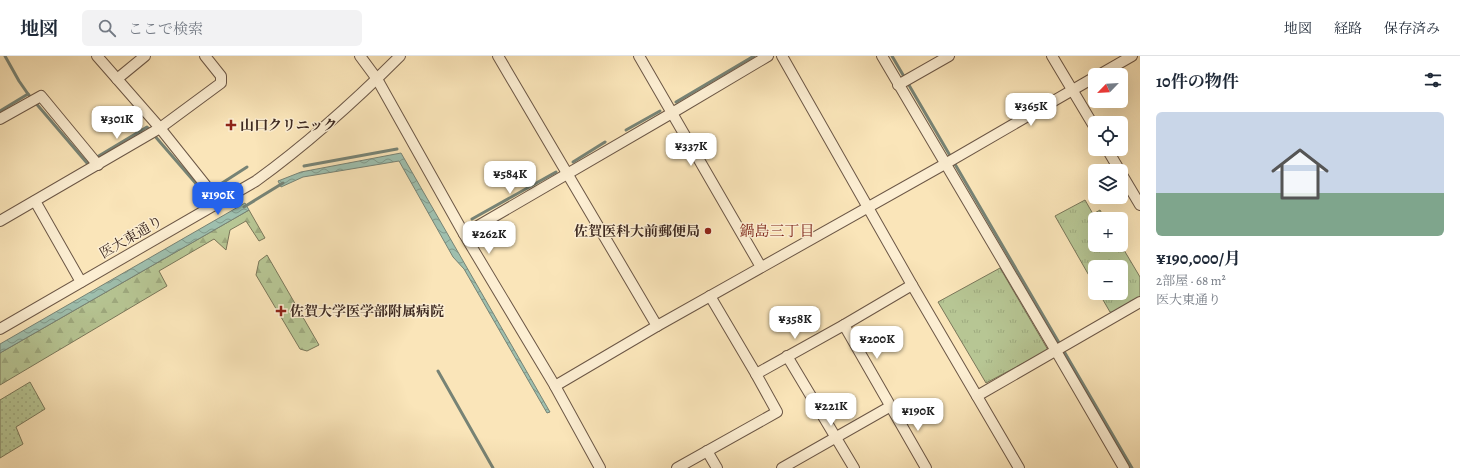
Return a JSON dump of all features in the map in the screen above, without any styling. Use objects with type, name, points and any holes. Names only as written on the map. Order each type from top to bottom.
[{"type":"street","points":[[97,56],[155,131],[213,195]]},
{"type":"street","points":[[116,79],[145,56]]},
{"type":"street","points":[[0,221],[35,201],[95,161],[155,131],[221,83],[221,76],[205,56]]},
{"type":"street","points":[[360,56],[377,79],[464,234],[555,386],[600,468]]},
{"type":"street","name":"医大東通り","points":[[0,329],[81,282],[213,195],[256,181],[285,160],[346,108],[400,56]]},
{"type":"street","points":[[498,56],[656,326]]},
{"type":"street","points":[[639,56],[761,267]]},
{"type":"street","points":[[464,234],[768,56]]},
{"type":"street","points":[[782,56],[912,285],[1019,468]]},
{"type":"street","points":[[882,56],[903,82],[1060,348],[1124,468]]},
{"type":"street","points":[[903,82],[949,56]]},
{"type":"street","points":[[1052,56],[1088,116]]},
{"type":"street","points":[[1111,68],[1132,56]]},
{"type":"street","points":[[555,386],[656,326],[950,162],[1088,81]]},
{"type":"street","points":[[0,119],[41,96],[95,161]]},
{"type":"street","points":[[1128,185],[1140,205]]},
{"type":"street","points":[[35,201],[81,282]]},
{"type":"street","points":[[756,374],[912,285]]},
{"type":"street","points":[[677,468],[777,412],[710,296]]},
{"type":"street","points":[[977,396],[1140,302]]},
{"type":"street","points":[[844,325],[926,468]]},
{"type":"street","points":[[787,356],[854,468]]},
{"type":"street","points":[[785,467],[891,406]]},
{"type":"street","points":[[707,451],[717,468]]},
{"type":"green space","points":[[1085,200],[1092,212],[1088,212],[1088,252],[1125,252],[1140,277],[1140,299],[1115,313],[1110,312],[1103,300],[1128,300],[1128,260],[1088,260],[1088,274],[1055,216]]},
{"type":"green space","points":[[249,210],[265,238],[259,241],[246,221],[230,230],[226,250],[214,239],[159,271],[167,286],[0,385],[0,353]]},
{"type":"green space","points":[[267,255],[319,345],[307,351],[300,349],[256,275],[259,261]]},
{"type":"green space","points":[[1000,268],[1048,350],[986,383],[938,302]]},
{"type":"green space","points":[[30,382],[45,409],[16,427],[23,444],[0,458],[0,400]]},
{"type":"water","points":[[401,153],[550,412],[547,413],[464,269],[453,257],[399,161],[303,177],[281,187],[278,181],[301,172]]},
{"type":"water","points":[[245,203],[249,210],[0,353],[0,344]]},
{"type":"waterway","points":[[5,56],[28,94],[87,163],[147,127],[205,194],[247,167]]},
{"type":"waterway","points":[[676,102],[754,56]]},
{"type":"waterway","points":[[892,56],[1132,468]]},
{"type":"waterway","points":[[0,111],[28,94]]},
{"type":"waterway","points":[[626,130],[660,111]]},
{"type":"waterway","points":[[573,162],[605,142]]},
{"type":"waterway","points":[[304,166],[397,149]]},
{"type":"waterway","points":[[472,219],[556,172]]},
{"type":"waterway","points":[[244,207],[283,183]]},
{"type":"waterway","points":[[438,371],[493,468]]},
{"type":"place","name":"山口クリニック","points":[[231,125]]},
{"type":"place","name":"佐賀医科大前郵便局","points":[[708,231]]},
{"type":"place","name":"佐賀大学医学部附属病院","points":[[281,311]]},
{"type":"district","name":"鍋島三丁目","points":[[777,231]]}]
